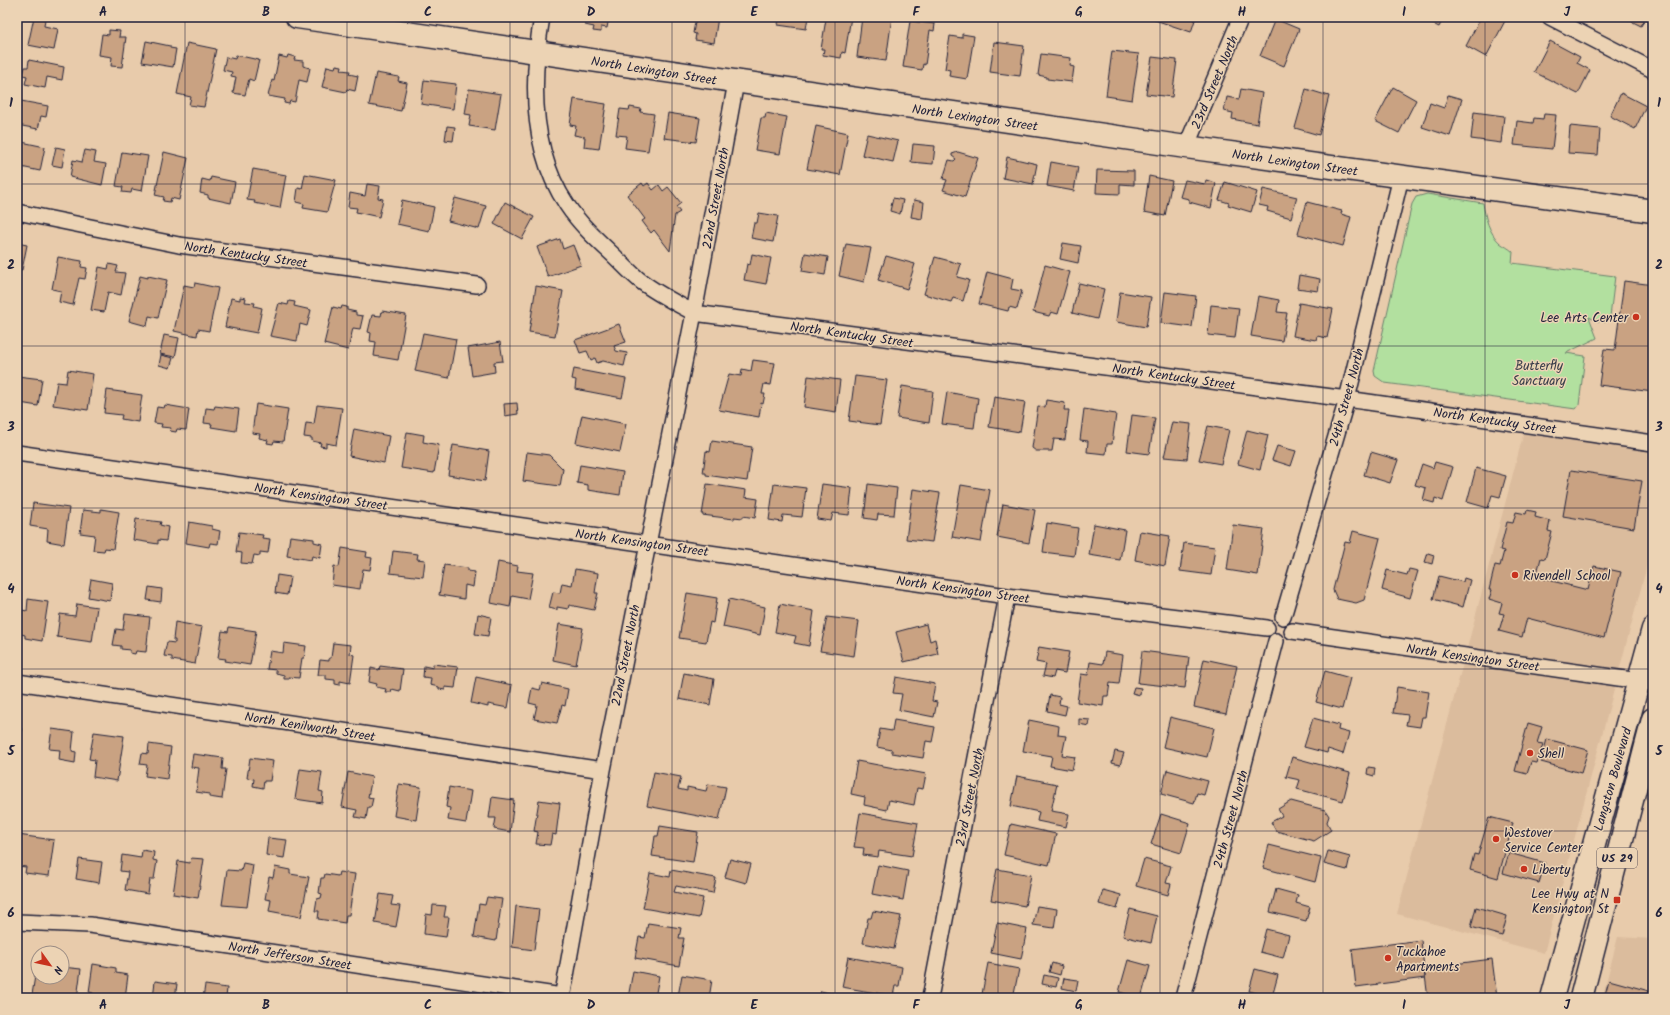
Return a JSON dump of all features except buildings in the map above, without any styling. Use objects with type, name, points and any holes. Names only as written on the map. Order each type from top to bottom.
[{"type":"street","name":"North Lexington Street","points":[[297,17],[1186,147],[1653,211]]},
{"type":"street","points":[[542,17],[536,52],[534,98],[539,137],[553,178],[567,205],[588,232],[640,281],[666,298],[694,313]]},
{"type":"street","name":"23rd Street North","points":[[1186,147],[1241,17]]},
{"type":"street","points":[[1550,17],[1653,70]]},
{"type":"street","name":"22nd Street North","points":[[562,997],[603,770],[694,313],[736,82]]},
{"type":"street","name":"24th Street North","points":[[1283,617],[1347,399],[1401,177]]},
{"type":"street","name":"North Kentucky Street","points":[[17,212],[179,244],[477,285]]},
{"type":"street","name":"North Kentucky Street","points":[[694,313],[1347,399],[1653,443]]},
{"type":"street","name":"North Kensington Street","points":[[17,453],[1007,596],[1267,628]]},
{"type":"street","name":"23rd Street North","points":[[930,998],[1007,596]]},
{"type":"street","points":[[1283,617],[1289,621],[1292,631],[1285,640],[1276,641],[1270,636],[1267,628],[1273,618],[1283,617]]},
{"type":"street","name":"North Kensington Street","points":[[1292,631],[1646,682]]},
{"type":"street","name":"24th Street North","points":[[1183,998],[1276,641]]},
{"type":"street","name":"Langston Boulevard","points":[[1552,998],[1599,822],[1646,682],[1651,642]]},
{"type":"street","name":"North Kenilworth Street","points":[[17,682],[603,770]]},
{"type":"street","name":"Langston Boulevard","points":[[1581,998],[1653,719]]},
{"type":"street","name":"North Jefferson Street","points":[[17,922],[90,925],[562,997]]},
{"type":"shaded area","points":[[1525,428],[1653,446],[1653,543],[1544,953],[1397,914]]},
{"type":"shaded area","points":[[1618,937],[1653,939],[1653,998],[1602,998]]},
{"type":"green space","name":"Butterfly Sanctuary","points":[[1427,194],[1483,203],[1490,230],[1500,243],[1513,252],[1512,263],[1615,276],[1610,317],[1606,322],[1597,321],[1589,317],[1597,338],[1566,353],[1585,356],[1579,405],[1576,409],[1385,383],[1375,376],[1374,371],[1412,204],[1416,197]]},
{"type":"place","name":"Lee Arts Center","points":[[1636,317]]},
{"type":"place","name":"Rivendell School","points":[[1515,575]]},
{"type":"place","name":"Shell","points":[[1530,753]]},
{"type":"place","name":"Westover Service Center","points":[[1496,839]]},
{"type":"place","name":"Liberty","points":[[1524,869]]},
{"type":"place","name":"Lee Hwy at N Kensington St","points":[[1617,900]]},
{"type":"place","name":"Tuckahoe Apartments","points":[[1388,958]]}]
